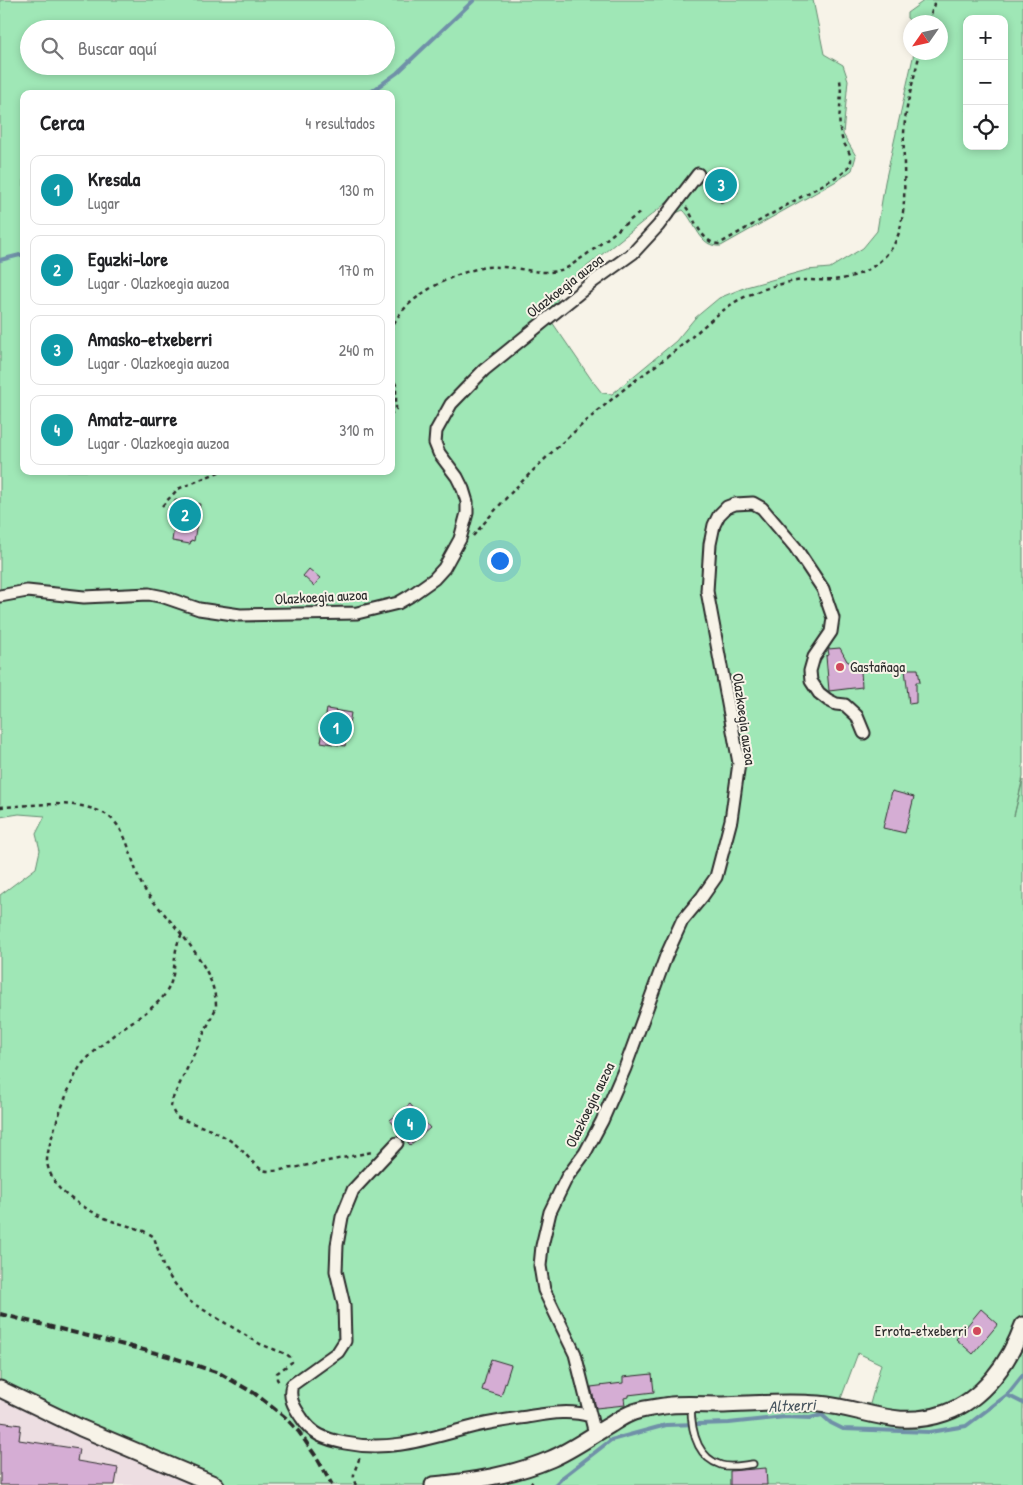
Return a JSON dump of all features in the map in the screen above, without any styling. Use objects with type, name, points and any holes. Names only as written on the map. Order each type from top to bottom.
[{"type":"street","name":"Olazkoegia auzoa","points":[[0,596],[27,590],[84,597],[149,594],[199,609],[240,615],[357,612],[398,604],[434,579],[444,568],[460,539],[467,502],[457,477],[439,453],[435,443],[436,431],[450,404],[484,370],[594,281],[633,253],[658,226],[698,174]]},
{"type":"street","name":"Olazkoegia auzoa","points":[[595,1434],[575,1354],[544,1290],[540,1266],[542,1246],[550,1212],[567,1178],[585,1153],[602,1121],[625,1068],[666,956],[682,921],[716,877],[731,820],[738,763],[707,591],[710,544],[719,515],[728,507],[735,504],[753,504],[762,508],[795,547],[823,589],[833,618],[831,632],[814,657],[810,671],[811,681],[819,693],[828,700],[836,704],[845,705],[858,716],[864,733]]},
{"type":"street","points":[[396,1143],[353,1190],[342,1217],[337,1245],[336,1271],[344,1305],[345,1341],[338,1352],[292,1385],[290,1390],[292,1402],[304,1421],[313,1432],[330,1439],[377,1447],[409,1444],[481,1424],[556,1413],[579,1412],[590,1416]]},
{"type":"street","points":[[433,1485],[482,1479],[531,1467],[553,1458],[633,1412],[664,1406],[691,1410],[793,1402],[821,1404],[886,1418],[913,1420],[928,1418],[965,1404],[981,1390],[1010,1356],[1022,1332]]},
{"type":"street","points":[[0,1389],[82,1428],[209,1484]]},
{"type":"lane","points":[[691,1410],[692,1429],[700,1450],[710,1460],[722,1466],[753,1464]]},
{"type":"path","points":[[931,15],[935,0]]},
{"type":"path","points":[[470,539],[509,495],[588,420],[628,385],[671,354],[735,303],[778,285],[796,281],[814,279],[833,280],[853,277],[868,271],[885,256],[896,240],[903,214],[904,133],[909,98],[918,60]]},
{"type":"path","points":[[678,200],[687,208],[706,238],[713,244],[719,244],[843,172],[852,161],[850,153],[842,140],[840,129],[842,90],[840,80]]},
{"type":"path","name":"Olazkoegia auzoa","points":[[395,321],[405,308],[428,290],[460,274],[483,267],[526,269],[547,273],[565,269],[589,253],[641,212]]},
{"type":"path","points":[[395,383],[395,410]]},
{"type":"path","points":[[162,506],[178,489],[212,475]]},
{"type":"path","points":[[0,807],[39,804],[61,805],[85,807],[107,815],[115,822],[124,836],[142,885],[182,934],[206,972],[212,983],[216,1008],[172,1100],[171,1107],[176,1117],[222,1134],[237,1145],[257,1166],[267,1171],[331,1161],[371,1152],[385,1155]]},
{"type":"path","points":[[182,934],[177,941],[172,981],[161,999],[98,1048],[78,1068],[52,1137],[47,1154],[48,1164],[52,1178],[61,1190],[89,1210],[110,1221],[143,1230],[154,1237],[162,1266],[189,1301],[260,1344],[290,1357],[292,1362],[277,1373],[277,1379],[292,1402]]},
{"type":"path","points":[[351,1444],[358,1451],[360,1458],[354,1473],[353,1481],[356,1485]]},
{"type":"shaded area","points":[[0,1395],[203,1485],[0,1485]]},
{"type":"green space","points":[[0,0],[813,0],[824,54],[843,65],[848,80],[843,134],[856,156],[852,170],[840,179],[721,246],[714,246],[703,239],[683,210],[674,214],[670,200],[560,288],[552,322],[602,393],[612,394],[676,341],[695,318],[719,298],[746,287],[807,270],[830,268],[863,248],[877,231],[885,182],[912,60],[948,60],[948,15],[907,15],[907,13],[925,0],[1023,0],[1023,777],[1014,816],[1023,780],[1023,1485],[203,1485],[0,1395],[0,895],[36,868],[40,850],[36,834],[45,816],[19,814],[0,817]],"holes":[[[858,1353],[881,1364],[870,1404],[840,1401]]]},
{"type":"building","points":[[721,167],[738,192],[721,203],[704,178]]},
{"type":"building","points":[[175,500],[200,504],[194,541],[191,540],[190,544],[172,541],[174,527],[171,527]]},
{"type":"building","points":[[309,569],[320,578],[314,586],[303,576]]},
{"type":"building","name":"Gastañaga","points":[[840,648],[847,661],[851,663],[854,671],[861,671],[862,687],[829,691],[826,656],[829,655],[828,649]]},
{"type":"building","points":[[905,669],[918,669],[920,682],[916,682],[916,703],[909,704]]},
{"type":"building","points":[[327,709],[351,713],[345,746],[321,742]]},
{"type":"building","points":[[892,791],[914,797],[905,833],[883,828]]},
{"type":"building","points":[[410,1104],[430,1128],[410,1145],[390,1120]]},
{"type":"building","name":"Errota-etxeberri","points":[[981,1309],[998,1324],[973,1354],[956,1339]]},
{"type":"building","points":[[491,1359],[511,1365],[501,1396],[482,1390]]},
{"type":"building","points":[[652,1374],[654,1392],[628,1395],[628,1397],[624,1398],[625,1405],[596,1408],[591,1387],[623,1383],[623,1377]]},
{"type":"building","points":[[0,1422],[21,1425],[19,1440],[79,1449],[77,1461],[118,1468],[115,1485],[0,1485]]},
{"type":"building","points":[[766,1468],[767,1485],[730,1485],[730,1471]]},
{"type":"waterway","points":[[395,74],[474,0]]},
{"type":"waterway","points":[[374,90],[394,75]]},
{"type":"waterway","points":[[0,260],[20,255]]},
{"type":"waterway","name":"Altxerri","points":[[555,1485],[611,1440],[666,1425],[729,1423],[785,1417],[810,1418],[822,1415],[831,1423],[843,1429],[930,1432],[966,1426],[1007,1395],[1023,1375]]},
{"type":"waterway","points":[[1007,1395],[1023,1403]]},
{"type":"railway","points":[[0,1314],[168,1356],[219,1373],[254,1393],[286,1418],[299,1432],[317,1458],[332,1485]]},
{"type":"place","name":"Amasko-etxeberri","points":[[721,185]]},
{"type":"place","name":"Eguzki-lore","points":[[185,515]]},
{"type":"place","name":"Gastañaga","points":[[840,667]]},
{"type":"place","name":"Kresala","points":[[336,728]]},
{"type":"place","name":"Amatz-aurre","points":[[410,1124]]},
{"type":"place","name":"Errota-etxeberri","points":[[977,1331]]}]
